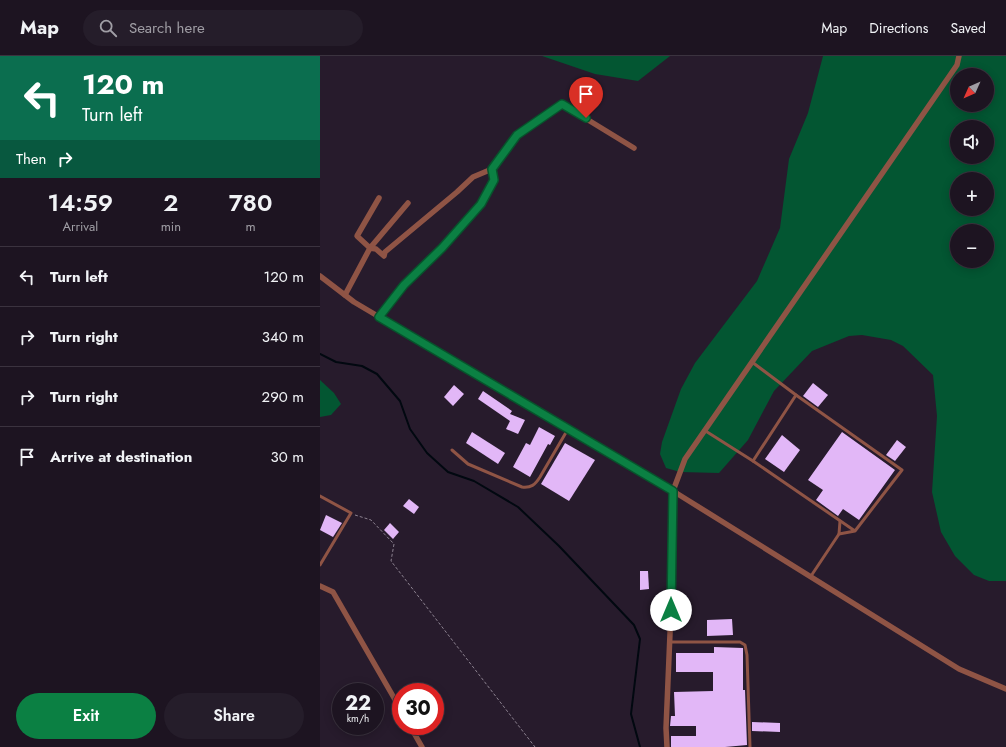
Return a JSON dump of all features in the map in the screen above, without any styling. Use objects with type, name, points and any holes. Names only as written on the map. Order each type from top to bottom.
[{"type":"street","points":[[667,747],[666,728],[671,610],[673,491],[685,459],[957,65],[959,56]]},
{"type":"street","points":[[379,198],[357,236],[370,248],[376,249],[384,256],[386,252],[458,192],[473,177],[492,169],[517,135],[562,104],[634,148]]},
{"type":"street","points":[[379,317],[404,285],[442,248],[481,204],[494,180],[492,169]]},
{"type":"street","points":[[345,295],[370,248],[408,203]]},
{"type":"street","points":[[320,276],[345,295],[379,317],[673,491],[959,669],[1006,689]]},
{"type":"street","points":[[320,586],[333,592],[392,694]]},
{"type":"street","points":[[415,735],[422,747]]},
{"type":"lane","points":[[752,362],[902,470],[855,531],[839,534]]},
{"type":"lane","points":[[753,461],[796,395]]},
{"type":"lane","points":[[452,450],[476,469],[522,487],[530,488],[540,478],[568,429]]},
{"type":"lane","points":[[704,430],[753,461],[855,531]]},
{"type":"lane","points":[[320,496],[351,513],[320,565]]},
{"type":"lane","points":[[811,576],[839,534],[840,521]]},
{"type":"lane","points":[[669,642],[740,642],[745,645],[750,747]]},
{"type":"path","points":[[351,513],[371,520],[394,544],[391,561],[535,747]]},
{"type":"green space","points":[[542,56],[670,56],[638,81],[595,74]]},
{"type":"green space","points":[[823,56],[1006,56],[1006,581],[989,581],[974,575],[955,556],[941,532],[932,492],[937,416],[933,375],[903,346],[891,340],[862,335],[849,336],[812,351],[774,391],[748,440],[719,473],[680,472],[666,468],[660,454],[662,442],[681,389],[695,363],[757,281],[780,228],[789,159],[808,113]]},
{"type":"green space","points":[[320,380],[334,393],[341,404],[331,415],[320,417]]},
{"type":"building","points":[[813,383],[828,395],[818,407],[803,396]]},
{"type":"building","points":[[454,385],[464,394],[453,406],[444,397]]},
{"type":"building","points":[[483,391],[512,411],[510,414],[525,420],[518,434],[506,429],[510,421],[478,399]]},
{"type":"building","points":[[539,427],[555,436],[550,445],[548,444],[530,477],[513,467],[526,443],[530,445]]},
{"type":"building","points":[[472,432],[505,453],[498,464],[466,443]]},
{"type":"building","points":[[842,432],[895,470],[859,520],[843,509],[838,516],[816,500],[823,490],[808,480]]},
{"type":"building","points":[[782,435],[800,450],[784,472],[765,459]]},
{"type":"building","points":[[897,440],[906,447],[895,461],[886,455]]},
{"type":"building","points":[[565,443],[595,460],[569,501],[541,484]]},
{"type":"building","points":[[409,499],[419,507],[414,514],[403,506]]},
{"type":"building","points":[[326,515],[342,523],[333,537],[320,530]]},
{"type":"building","points":[[390,523],[399,532],[393,539],[384,530]]},
{"type":"building","points":[[640,571],[648,571],[649,589],[640,590]]},
{"type":"building","points":[[732,619],[733,635],[707,636],[707,620]]},
{"type":"building","points":[[714,647],[743,648],[743,690],[745,690],[747,745],[725,747],[671,747],[671,736],[696,736],[696,726],[670,726],[671,716],[675,716],[674,692],[713,691],[713,672],[676,672],[676,653],[714,653]]},
{"type":"building","points":[[752,722],[780,723],[780,732],[752,731]]},
{"type":"waterway","points":[[320,354],[336,362],[362,366],[377,374],[400,401],[410,429],[427,453],[448,472],[474,481],[518,507],[559,546],[634,625],[640,639],[631,714],[640,747]]},
{"type":"route","points":[[586,118],[562,104],[517,135],[492,169],[494,180],[481,204],[442,248],[429,260],[421,271],[404,285],[379,317],[673,491],[671,610]]}]
